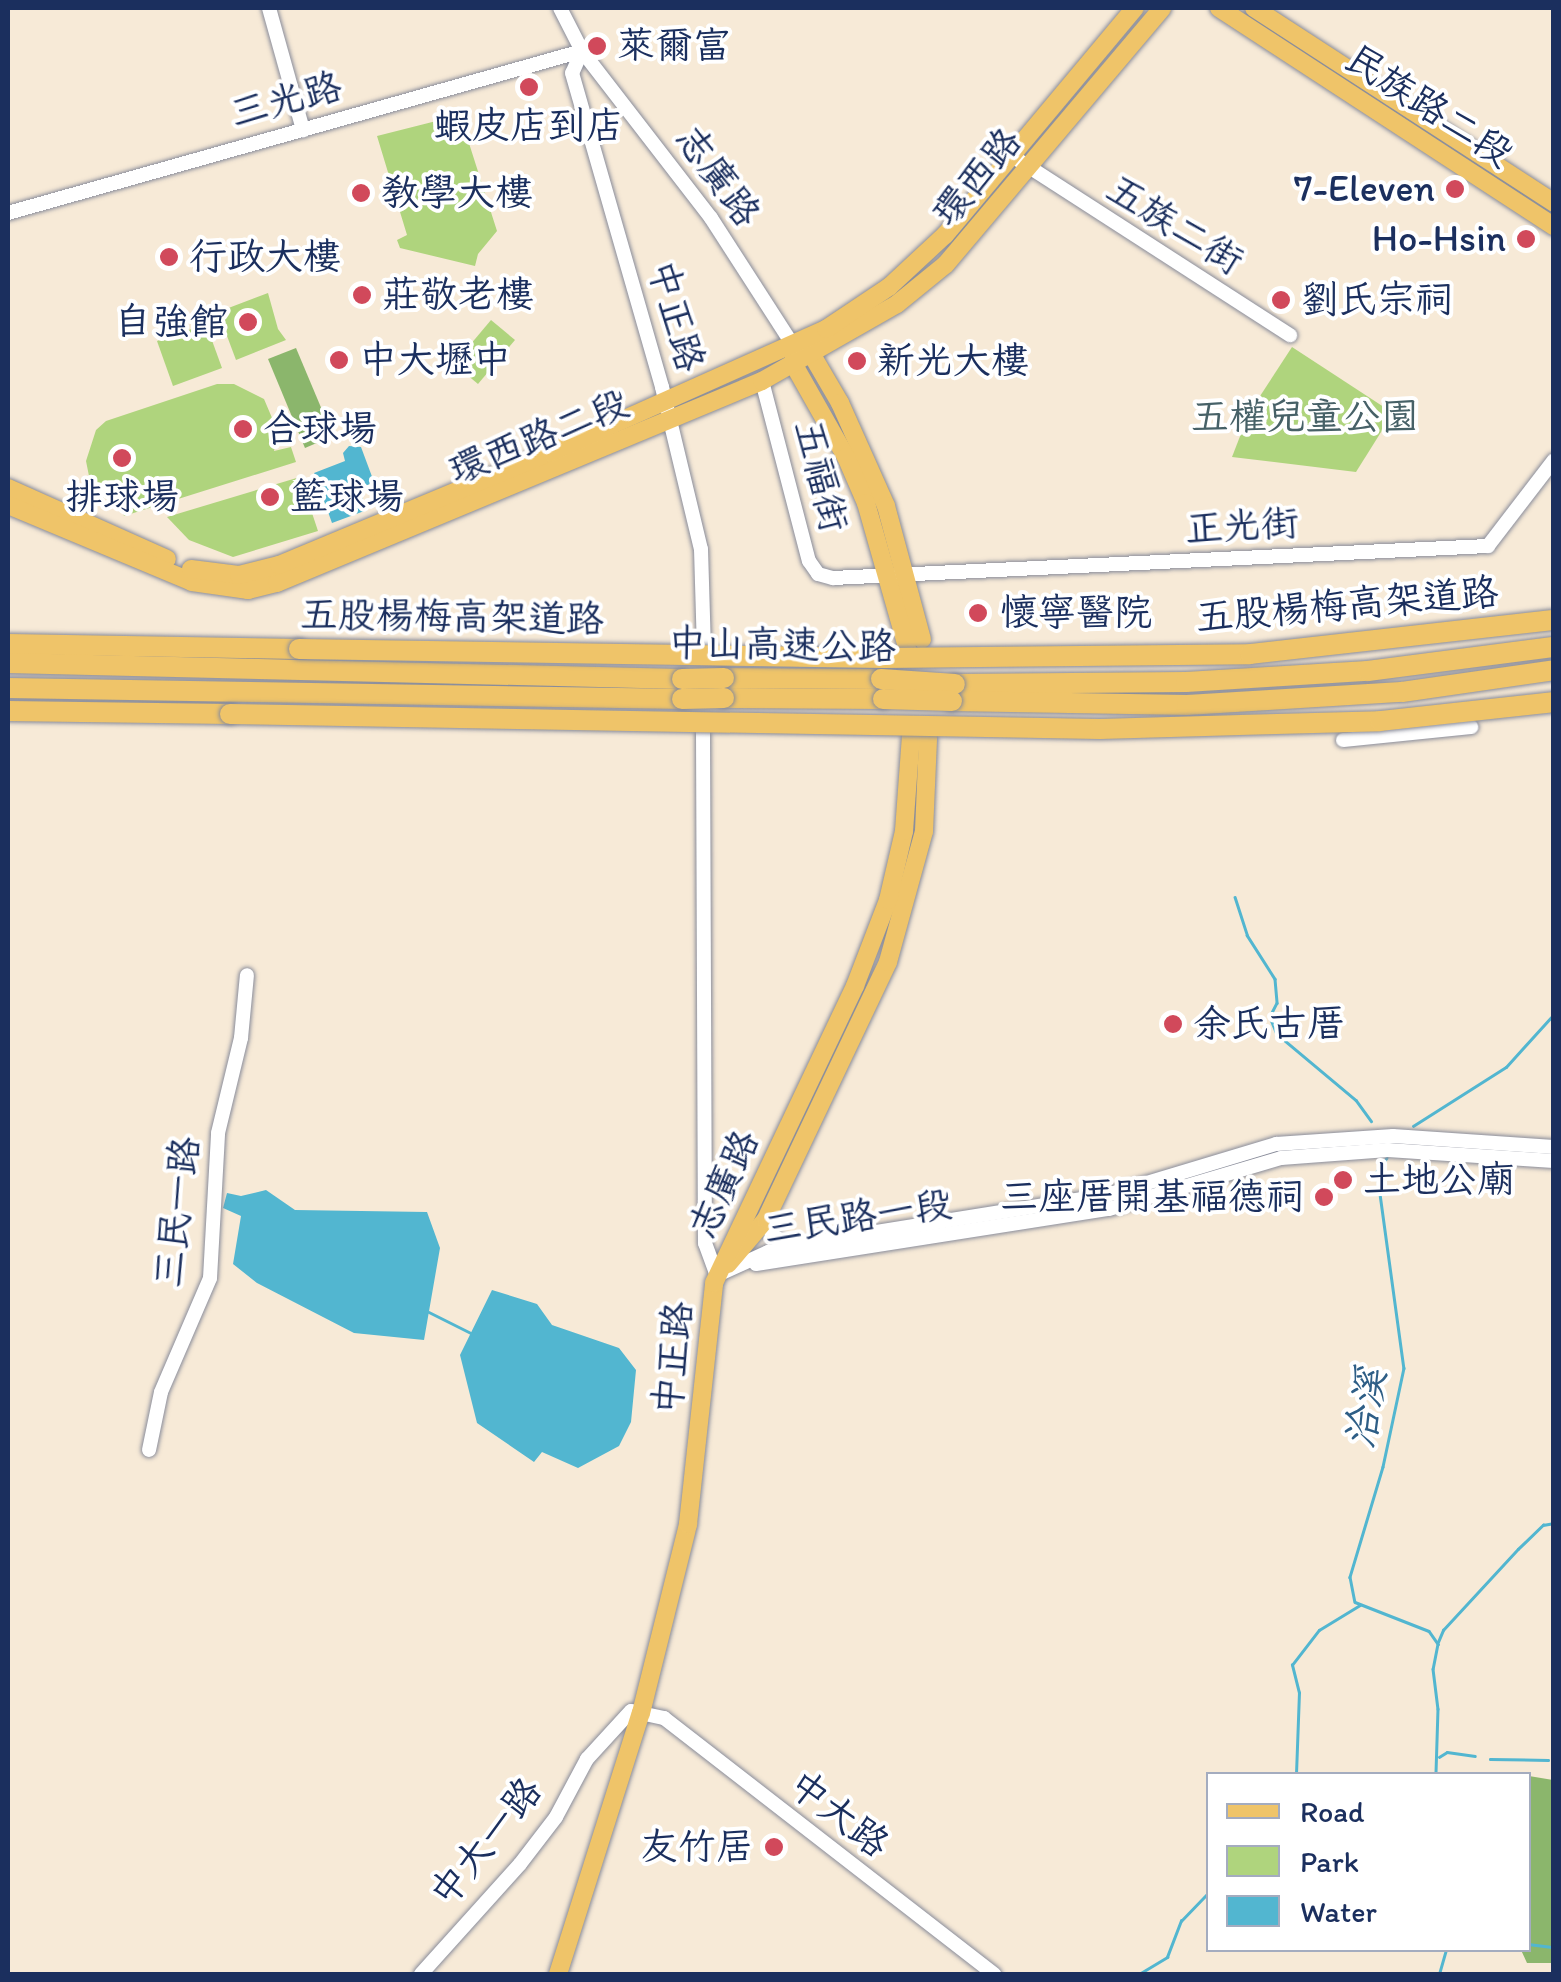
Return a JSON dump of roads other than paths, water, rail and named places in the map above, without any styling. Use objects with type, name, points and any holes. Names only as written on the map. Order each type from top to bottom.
[{"type":"highway","name":"五股楊梅高架道路","points":[[8,644],[884,658],[1213,655],[1554,620]]},
{"type":"highway","name":"中山高速公路","points":[[954,692],[1186,682],[1498,658],[1554,645]]},
{"type":"highway","name":"中山高速公路","points":[[8,663],[682,689]]},
{"type":"highway","name":"中山高速公路","points":[[8,688],[882,690],[1186,705],[1466,684],[1554,673]]},
{"type":"highway","points":[[8,712],[1100,729],[1380,721],[1554,702]]},
{"type":"main road","name":"環西路","points":[[794,345],[865,304],[914,266],[1135,8]]},
{"type":"main road","name":"環西路","points":[[812,354],[850,334],[925,283],[974,234],[1162,8]]},
{"type":"main road","name":"民族路二段","points":[[1220,8],[1554,226]]},
{"type":"main road","name":"民族路二段","points":[[1254,8],[1554,203]]},
{"type":"main road","points":[[898,576],[846,457],[794,365],[794,345],[812,354],[854,432],[886,506],[914,644]]},
{"type":"main road","name":"環西路二段","points":[[8,505],[192,582],[248,590],[277,584],[572,463],[667,409],[794,345]]},
{"type":"main road","name":"環西路二段","points":[[8,488],[198,571],[239,575],[279,565],[667,409],[762,381],[812,354]]},
{"type":"main road","name":"志廣路","points":[[920,737],[924,831],[888,962],[766,1219],[717,1276],[854,986],[888,900],[920,737]]},
{"type":"main road","name":"中正路","points":[[558,1974],[641,1712],[690,1517],[708,1328],[717,1276]]},
{"type":"street","points":[[269,8],[302,130]]},
{"type":"street","points":[[560,8],[582,51]]},
{"type":"street","name":"三光路","points":[[8,214],[582,51]]},
{"type":"street","name":"志廣路","points":[[582,51],[711,218],[794,345]]},
{"type":"street","name":"中正路","points":[[582,51],[572,73],[667,409],[701,549],[704,652]]},
{"type":"street","name":"五族二街","points":[[1012,156],[1290,335]]},
{"type":"street","name":"五福街","points":[[762,381],[810,561],[818,574],[833,578],[898,576]]},
{"type":"street","name":"正光街","points":[[898,576],[1488,546],[1554,460]]},
{"type":"street","points":[[1343,740],[1471,727]]},
{"type":"street","name":"中正路","points":[[704,732],[705,1243],[717,1276]]},
{"type":"street","name":"三民一路","points":[[149,1450],[160,1392],[210,1278],[218,1132],[241,1038],[247,975]]},
{"type":"street","name":"三民路一段","points":[[717,1276],[764,1262],[1022,1226],[1109,1209],[1281,1158],[1390,1143],[1554,1161]]},
{"type":"street","name":"三民路一段","points":[[717,1276],[768,1252],[1108,1195],[1276,1144],[1554,1147]]},
{"type":"street","points":[[766,1219],[772,1235],[793,1247]]},
{"type":"street","name":"中大一路","points":[[421,1974],[520,1864],[556,1817],[587,1759],[631,1711],[641,1712]]},
{"type":"street","points":[[641,1712],[981,1974]]},
{"type":"street","name":"中大路","points":[[641,1712],[664,1718],[994,1974]]},
{"type":"water","points":[[349,446],[361,447],[374,482],[359,489],[367,510],[332,523],[314,473],[345,461],[343,453]]},
{"type":"water","points":[[266,1190],[295,1210],[427,1212],[440,1248],[424,1340],[354,1333],[257,1283],[233,1264],[241,1216],[223,1208],[227,1193],[241,1196]]},
{"type":"water","points":[[492,1290],[537,1304],[552,1325],[619,1348],[636,1370],[631,1422],[619,1446],[578,1468],[542,1452],[534,1462],[477,1423],[460,1355]]},
{"type":"waterway","points":[[1235,897],[1247,935],[1275,979],[1277,1003],[1270,1017],[1277,1034],[1356,1100],[1371,1121]]},
{"type":"waterway","name":"洽溪","points":[[1413,1126],[1506,1067],[1554,1014]]},
{"type":"waterway","name":"洽溪","points":[[1387,1158],[1377,1172],[1404,1368],[1383,1467],[1350,1577],[1355,1602],[1429,1631],[1438,1644],[1433,1669],[1438,1709],[1436,1772]]},
{"type":"waterway","points":[[429,1312],[471,1333]]},
{"type":"waterway","name":"洽溪","points":[[1438,1642],[1443,1630],[1518,1549],[1543,1525],[1554,1523]]},
{"type":"waterway","name":"洽溪","points":[[1296,1772],[1299,1693],[1292,1665],[1319,1630],[1360,1605]]},
{"type":"waterway","name":"洽溪","points":[[1439,1757],[1447,1752],[1475,1756]]},
{"type":"waterway","name":"洽溪","points":[[1490,1759],[1548,1760]]},
{"type":"waterway","name":"洽溪","points":[[1139,1974],[1167,1957],[1181,1921],[1206,1895]]},
{"type":"waterway","points":[[1531,1944],[1554,1947]]},
{"type":"waterway","points":[[1439,1974],[1445,1952]]},
{"type":"place","name":"萊爾富","points":[[597,46]]},
{"type":"place","name":"蝦皮店到店","points":[[529,87]]},
{"type":"place","name":"7-Eleven","points":[[1455,189]]},
{"type":"place","name":"教學大樓","points":[[361,193]]},
{"type":"place","name":"Ho-Hsin","points":[[1526,239]]},
{"type":"place","name":"行政大樓","points":[[169,257]]},
{"type":"place","name":"莊敬老樓","points":[[362,295]]},
{"type":"place","name":"劉氏宗祠","points":[[1281,300]]},
{"type":"place","name":"自強館","points":[[248,322]]},
{"type":"place","name":"中大壢中","points":[[339,360]]},
{"type":"place","name":"新光大樓","points":[[857,361]]},
{"type":"place","name":"合球場","points":[[243,429]]},
{"type":"place","name":"排球場","points":[[122,458]]},
{"type":"place","name":"籃球場","points":[[270,497]]},
{"type":"place","name":"懷寧醫院","points":[[978,613]]},
{"type":"place","name":"余氏古厝","points":[[1173,1024]]},
{"type":"place","name":"土地公廟","points":[[1343,1180]]},
{"type":"place","name":"三座厝開基福德祠","points":[[1324,1197]]},
{"type":"place","name":"友竹居","points":[[774,1847]]},
{"type":"park label","name":"五權兒童公園","points":[[1305,417]]}]
